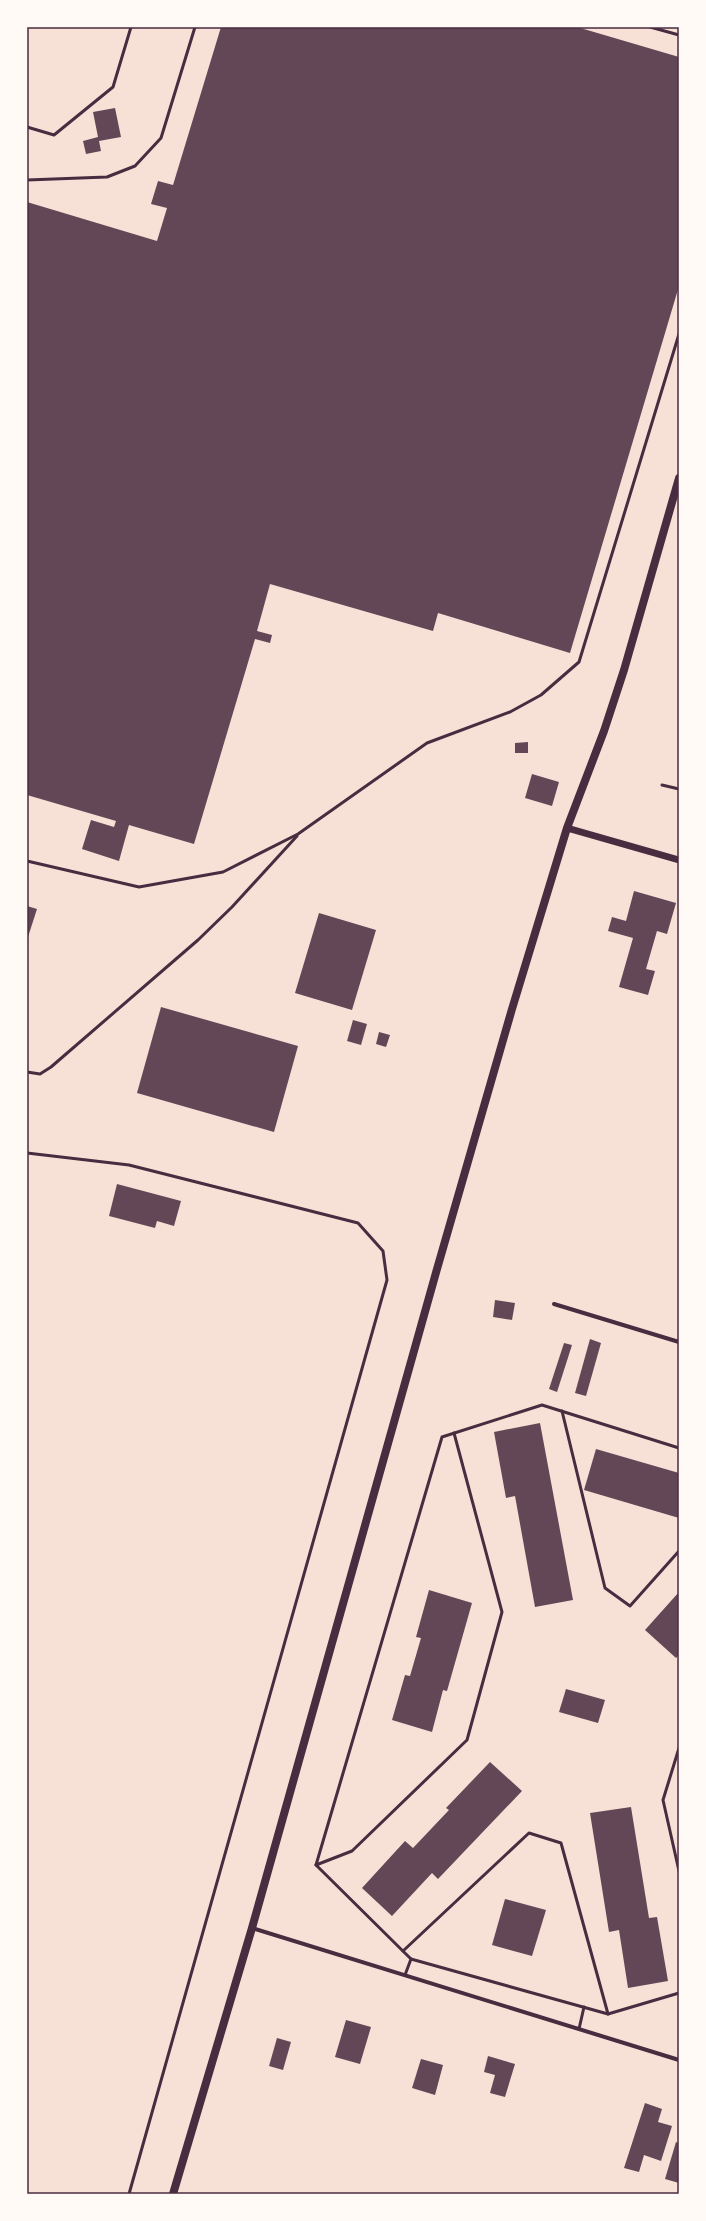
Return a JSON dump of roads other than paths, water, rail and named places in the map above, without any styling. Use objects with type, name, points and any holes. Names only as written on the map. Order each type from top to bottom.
[{"type":"main road","points":[[173,2194],[252,1928],[437,1269],[512,1009],[567,828],[604,731],[624,670],[679,478]]},
{"type":"street","points":[[567,828],[679,860]]},
{"type":"street","points":[[554,1304],[679,1342]]},
{"type":"street","points":[[252,1928],[679,2060]]},
{"type":"lane","points":[[27,127],[54,135],[113,87],[131,27]]},
{"type":"lane","points":[[27,180],[108,177],[135,166],[161,138],[195,27]]},
{"type":"lane","points":[[650,27],[679,36]]},
{"type":"lane","points":[[27,861],[139,887],[223,872],[298,834],[427,743],[510,712],[541,695],[579,662],[679,334]]},
{"type":"lane","points":[[662,785],[679,789]]},
{"type":"lane","points":[[27,1072],[40,1074],[51,1067],[198,940],[232,907],[298,834]]},
{"type":"lane","points":[[27,1153],[129,1165],[358,1223],[383,1251],[387,1280],[129,2194]]},
{"type":"lane","points":[[316,1865],[442,1437],[542,1405],[679,1448]]},
{"type":"lane","points":[[562,1411],[605,1588],[630,1606],[679,1551]]},
{"type":"lane","points":[[316,1865],[352,1851],[467,1740],[502,1612],[454,1433]]},
{"type":"lane","points":[[679,1748],[663,1800],[679,1871]]},
{"type":"lane","points":[[403,1951],[529,1833],[561,1843],[608,2014]]},
{"type":"lane","points":[[316,1865],[411,1958],[608,2014],[679,1993]]},
{"type":"lane","points":[[405,1975],[411,1958]]},
{"type":"lane","points":[[579,2029],[584,2007]]}]
